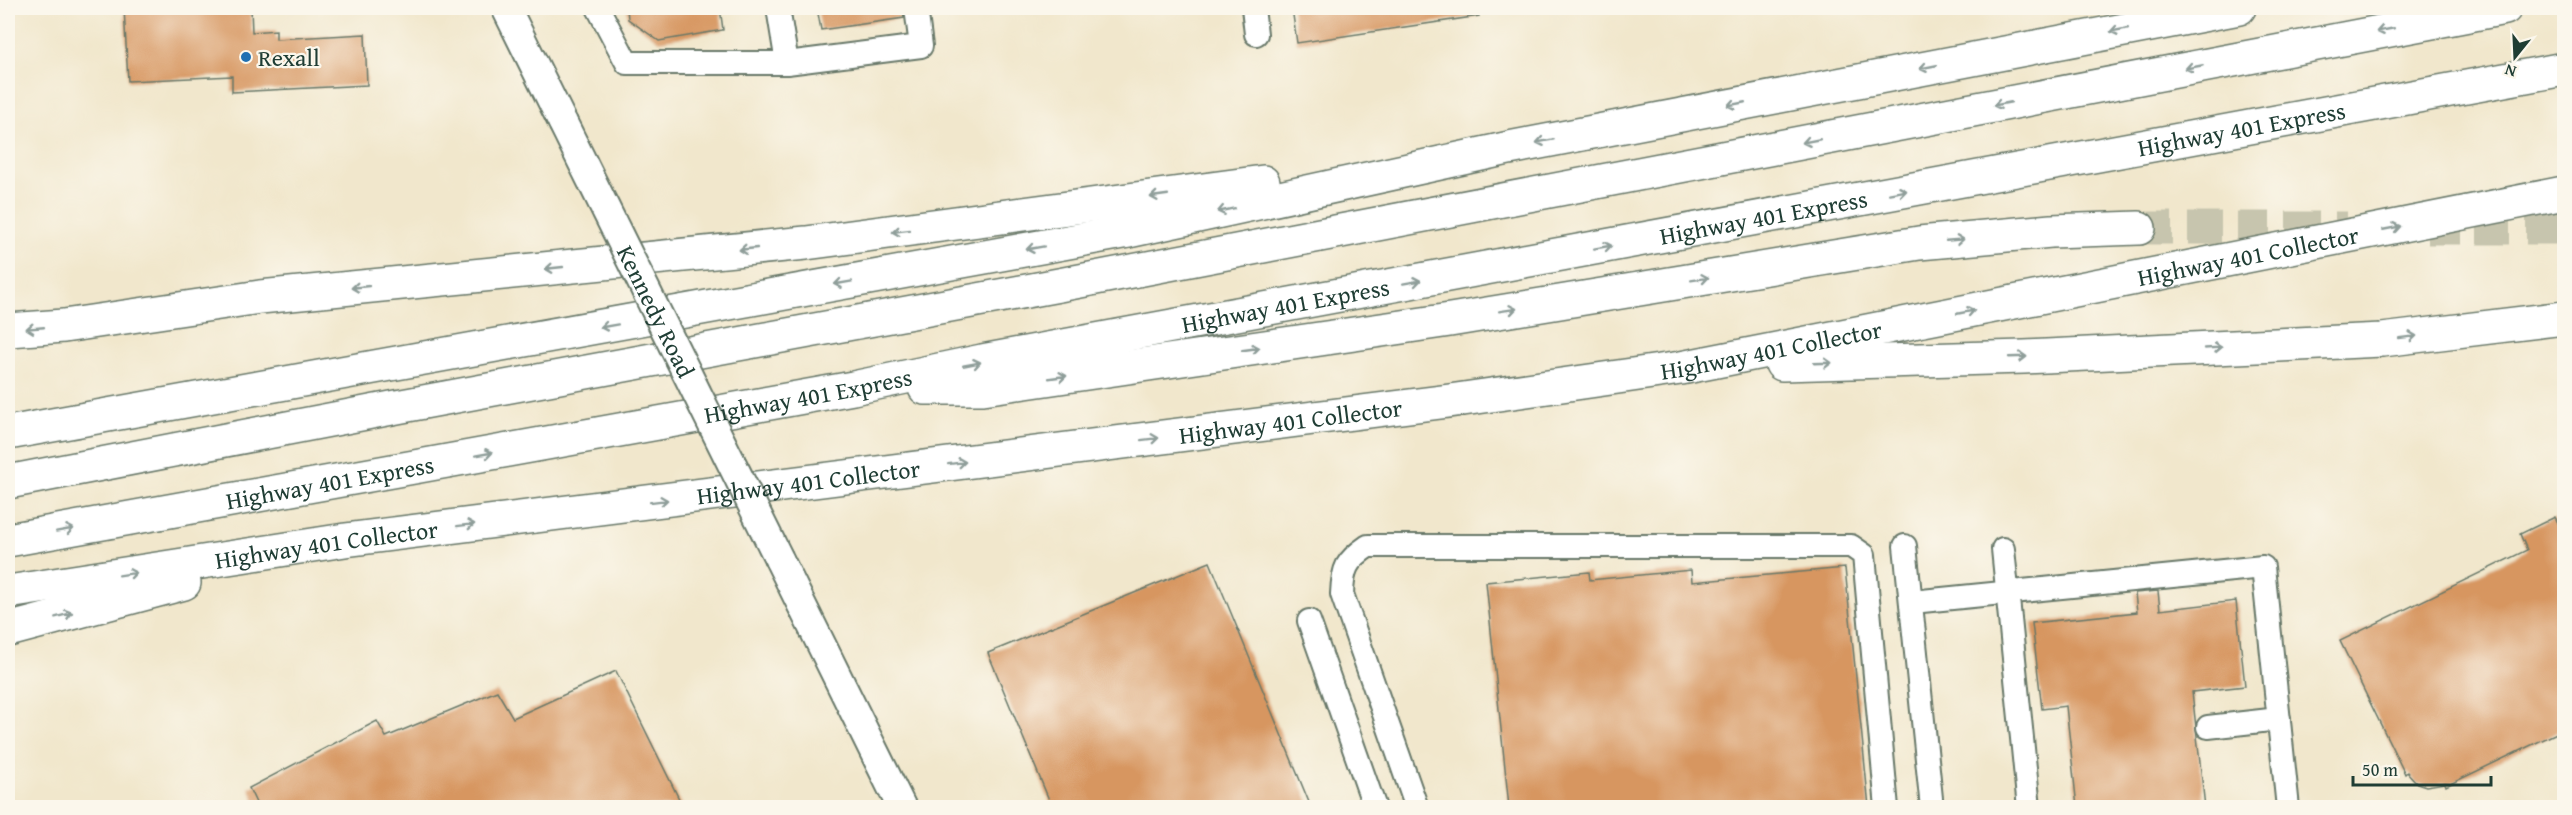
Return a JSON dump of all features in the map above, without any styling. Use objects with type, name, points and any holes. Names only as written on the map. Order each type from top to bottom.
[{"type":"highway","points":[[8,433],[1129,231],[1509,148],[2239,8]]},
{"type":"highway","points":[[8,482],[391,408],[1059,285],[2505,8]]},
{"type":"highway","name":"Highway 401 Express","points":[[8,540],[853,388],[982,362],[2565,69]]},
{"type":"highway","points":[[8,330],[64,326],[260,297],[806,243],[1509,148]]},
{"type":"highway","name":"Highway 401 Collector","points":[[8,592],[345,540],[1449,401],[1681,368],[2565,194]]},
{"type":"highway","points":[[853,388],[983,388],[1450,320],[1919,243],[2051,231],[2139,228]]},
{"type":"highway","points":[[8,307],[260,297]]},
{"type":"highway","points":[[1681,368],[2036,356],[2382,340],[2565,318]]},
{"type":"highway","points":[[8,630],[345,540]]},
{"type":"main road","name":"Kennedy Road","points":[[506,8],[902,807]]},
{"type":"lane","points":[[598,8],[627,63],[787,63],[921,46],[916,8]]},
{"type":"lane","points":[[778,8],[787,63]]},
{"type":"lane","points":[[1252,8],[1256,34]]},
{"type":"lane","points":[[1417,807],[1342,594],[1343,570],[1354,555],[1368,546],[1851,546],[1864,555],[1887,807]]},
{"type":"lane","points":[[1905,546],[1932,807]]},
{"type":"lane","points":[[2003,549],[2029,807]]},
{"type":"lane","points":[[1912,602],[2263,567],[2288,807]]},
{"type":"lane","points":[[1309,621],[1375,807]]},
{"type":"lane","points":[[2208,727],[2279,719]]},
{"type":"building","name":"Rexall","points":[[124,8],[251,8],[252,32],[276,30],[276,39],[365,34],[367,85],[232,92],[232,76],[128,81]]},
{"type":"building","points":[[627,8],[720,8],[723,30],[659,41],[628,19]]},
{"type":"building","points":[[817,8],[903,8],[904,18],[821,30]]},
{"type":"building","points":[[1292,8],[1478,8],[1479,16],[1297,43]]},
{"type":"building","points":[[2555,517],[2565,537],[2565,729],[2446,786],[2445,783],[2426,786],[2417,783],[2407,772],[2405,774],[2340,641],[2527,550],[2520,534]]},
{"type":"building","points":[[1210,562],[1311,807],[1052,807],[988,653]]},
{"type":"building","points":[[1845,568],[1869,807],[1509,807],[1486,582],[1589,572],[1590,580],[1691,570],[1692,582]]},
{"type":"building","points":[[2158,591],[2160,610],[2236,601],[2245,686],[2192,692],[2205,807],[2077,807],[2066,706],[2042,709],[2032,623],[2137,612],[2135,593]]},
{"type":"building","points":[[616,671],[683,807],[258,807],[249,788],[377,721],[386,737],[497,691],[513,718]]},
{"type":"tunnel","points":[[2139,228],[2347,228]]},
{"type":"tunnel","points":[[2428,228],[2564,228]]},
{"type":"place","name":"Rexall","points":[[246,57]]}]
